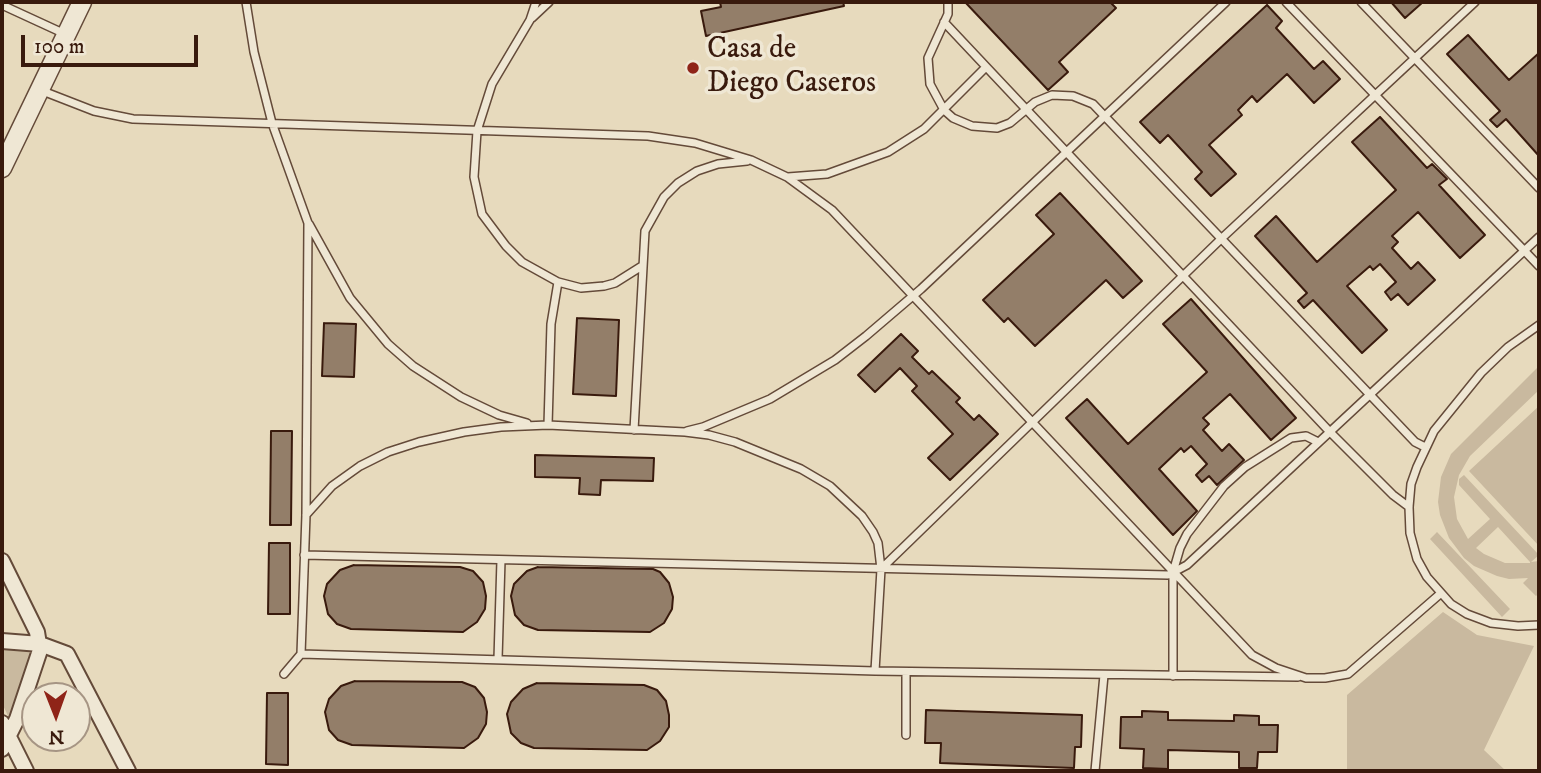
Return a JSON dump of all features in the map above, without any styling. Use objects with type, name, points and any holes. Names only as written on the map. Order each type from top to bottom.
[{"type":"street","points":[[2,168],[82,2]]},
{"type":"street","points":[[2,562],[37,632],[40,644],[40,658],[5,743]]},
{"type":"street","points":[[2,641],[40,644],[63,651],[71,659],[128,771]]},
{"type":"street","points":[[2,723],[5,743],[26,771]]},
{"type":"lane","points":[[246,2],[254,52],[272,123],[308,223],[350,298],[388,344],[413,366],[461,397],[499,415],[537,426]]},
{"type":"lane","points":[[536,2],[530,20],[492,84],[477,131],[474,177],[482,214],[499,238],[522,262],[558,282],[581,288],[604,286],[631,274],[642,265]]},
{"type":"lane","points":[[530,20],[549,2]]},
{"type":"lane","points":[[948,2],[948,13],[928,58],[928,74],[934,94],[944,110],[961,122],[982,128],[997,128],[1010,123],[1042,98],[1063,95],[1093,103],[1415,442],[1425,447]]},
{"type":"lane","points":[[683,432],[760,403],[835,360],[912,296],[1226,2]]},
{"type":"lane","points":[[1286,2],[1539,266]]},
{"type":"lane","points":[[1361,2],[1539,188]]},
{"type":"lane","points":[[881,569],[1222,239],[1475,2]]},
{"type":"lane","points":[[2,5],[66,34]]},
{"type":"lane","points":[[944,22],[1329,431],[1393,495],[1409,507]]},
{"type":"lane","points":[[787,177],[827,174],[888,152],[924,129],[985,68]]},
{"type":"lane","points":[[39,90],[113,117],[648,136],[695,143],[751,160],[787,177],[832,209],[1252,655],[1276,668],[1306,678]]},
{"type":"lane","points":[[635,430],[645,231],[664,197],[678,183],[697,171],[718,164],[751,160]]},
{"type":"lane","points":[[284,674],[301,654],[306,515],[308,223]]},
{"type":"lane","points":[[304,555],[1156,576],[1174,572],[1187,565],[1539,237]]},
{"type":"lane","points":[[548,425],[551,324],[558,282]]},
{"type":"lane","points":[[1539,325],[1508,347],[1481,373],[1434,430],[1411,484],[1409,507],[1410,533],[1417,559],[1440,594],[1467,614],[1491,623],[1539,625]]},
{"type":"lane","points":[[306,515],[320,498],[347,474],[388,452],[464,432],[548,425],[709,435],[758,449],[802,469],[830,486],[862,516],[878,543],[881,569],[875,671]]},
{"type":"lane","points":[[1173,676],[1174,572],[1187,534],[1245,467],[1291,438],[1306,436],[1318,442]]},
{"type":"lane","points":[[498,659],[501,560]]},
{"type":"lane","points":[[301,654],[906,672],[1325,678],[1348,674],[1440,594]]},
{"type":"lane","points":[[906,672],[906,735]]},
{"type":"lane","points":[[1095,771],[1104,675]]},
{"type":"shaded area","points":[[1539,366],[1539,390],[1470,456],[1459,475],[1454,497],[1457,519],[1468,539],[1490,519],[1459,485],[1459,479],[1464,475],[1539,555],[1531,562],[1539,561],[1539,593],[1536,596],[1523,583],[1528,578],[1509,579],[1474,566],[1464,558],[1449,538],[1438,502],[1441,477],[1451,454]],"holes":[[[1498,527],[1530,562],[1505,563],[1476,548]]]},
{"type":"shaded area","points":[[1539,406],[1539,546],[1469,471]]},
{"type":"shaded area","points":[[1437,532],[1510,609],[1502,617],[1430,539]]},
{"type":"shaded area","points":[[1443,612],[1477,635],[1534,646],[1484,750],[1506,771],[1347,771],[1347,695]]},
{"type":"shaded area","points":[[2,648],[28,650],[32,656],[23,682],[21,682],[13,714],[8,716],[2,703]]},
{"type":"building","points":[[720,2],[843,2],[844,6],[706,36],[701,11],[721,7]]},
{"type":"building","points":[[965,2],[1110,2],[1116,8],[1059,62],[1068,72],[1048,90]]},
{"type":"building","points":[[1391,2],[1423,2],[1405,18]]},
{"type":"building","points":[[1267,5],[1282,21],[1276,28],[1314,69],[1323,61],[1340,79],[1314,103],[1287,74],[1257,102],[1252,96],[1238,110],[1242,115],[1209,145],[1236,174],[1211,196],[1195,179],[1202,172],[1168,135],[1160,143],[1140,122]]},
{"type":"building","points":[[1468,35],[1509,80],[1539,53],[1539,156],[1506,119],[1497,127],[1490,120],[1500,111],[1447,54]]},
{"type":"building","points":[[1380,117],[1427,168],[1432,164],[1447,179],[1439,185],[1485,235],[1460,258],[1418,212],[1392,236],[1398,242],[1392,248],[1411,269],[1418,262],[1435,280],[1408,305],[1398,294],[1391,300],[1385,292],[1396,282],[1380,264],[1373,270],[1370,266],[1347,286],[1387,330],[1362,353],[1313,300],[1304,308],[1298,301],[1307,293],[1255,236],[1276,216],[1317,262],[1396,190],[1352,142]]},
{"type":"building","points":[[1060,193],[1142,281],[1123,298],[1106,280],[1035,346],[1008,318],[1004,322],[983,300],[1054,234],[1036,215]]},
{"type":"building","points":[[1191,299],[1296,418],[1271,440],[1230,394],[1203,418],[1209,424],[1203,430],[1222,451],[1229,444],[1244,460],[1217,485],[1209,476],[1202,482],[1196,475],[1207,464],[1191,446],[1184,452],[1181,448],[1159,469],[1197,511],[1173,535],[1066,418],[1087,399],[1128,444],[1207,372],[1163,324]]},
{"type":"building","points":[[577,318],[619,320],[616,396],[573,394]]},
{"type":"building","points":[[324,323],[356,324],[354,377],[322,376]]},
{"type":"building","points":[[901,334],[918,351],[912,357],[929,374],[932,371],[960,398],[956,402],[974,420],[979,415],[998,434],[950,480],[928,458],[953,434],[912,391],[917,386],[900,368],[875,392],[858,375]]},
{"type":"building","points":[[271,431],[292,431],[291,525],[270,525]]},
{"type":"building","points":[[535,455],[654,458],[653,481],[601,480],[600,495],[579,494],[580,478],[535,477]]},
{"type":"building","points":[[269,543],[290,543],[290,614],[268,614]]},
{"type":"building","points":[[354,565],[460,567],[473,571],[483,582],[485,609],[477,622],[463,632],[351,629],[337,624],[328,614],[324,596],[327,584],[340,570]]},
{"type":"building","points":[[538,567],[653,569],[660,572],[669,583],[673,597],[672,609],[664,623],[650,632],[538,630],[524,625],[515,615],[511,596],[514,584],[527,571]]},
{"type":"building","points":[[355,681],[462,682],[475,687],[484,698],[486,724],[478,738],[464,748],[352,745],[338,740],[329,730],[325,712],[329,699],[341,686]]},
{"type":"building","points":[[537,683],[644,685],[657,690],[666,701],[669,727],[660,741],[647,750],[534,748],[521,743],[511,733],[507,714],[511,702],[523,689]]},
{"type":"building","points":[[267,693],[288,693],[288,765],[266,764]]},
{"type":"building","points":[[926,710],[1082,715],[1081,747],[1075,747],[1074,768],[940,763],[941,743],[925,743]]},
{"type":"building","points":[[1142,711],[1168,712],[1168,720],[1234,721],[1234,715],[1259,716],[1259,725],[1278,725],[1277,752],[1258,752],[1257,768],[1239,768],[1239,752],[1168,750],[1168,769],[1143,768],[1144,749],[1120,748],[1121,717],[1142,717]]},
{"type":"place","name":"Casa de Diego Caseros","points":[[693,68]]}]
